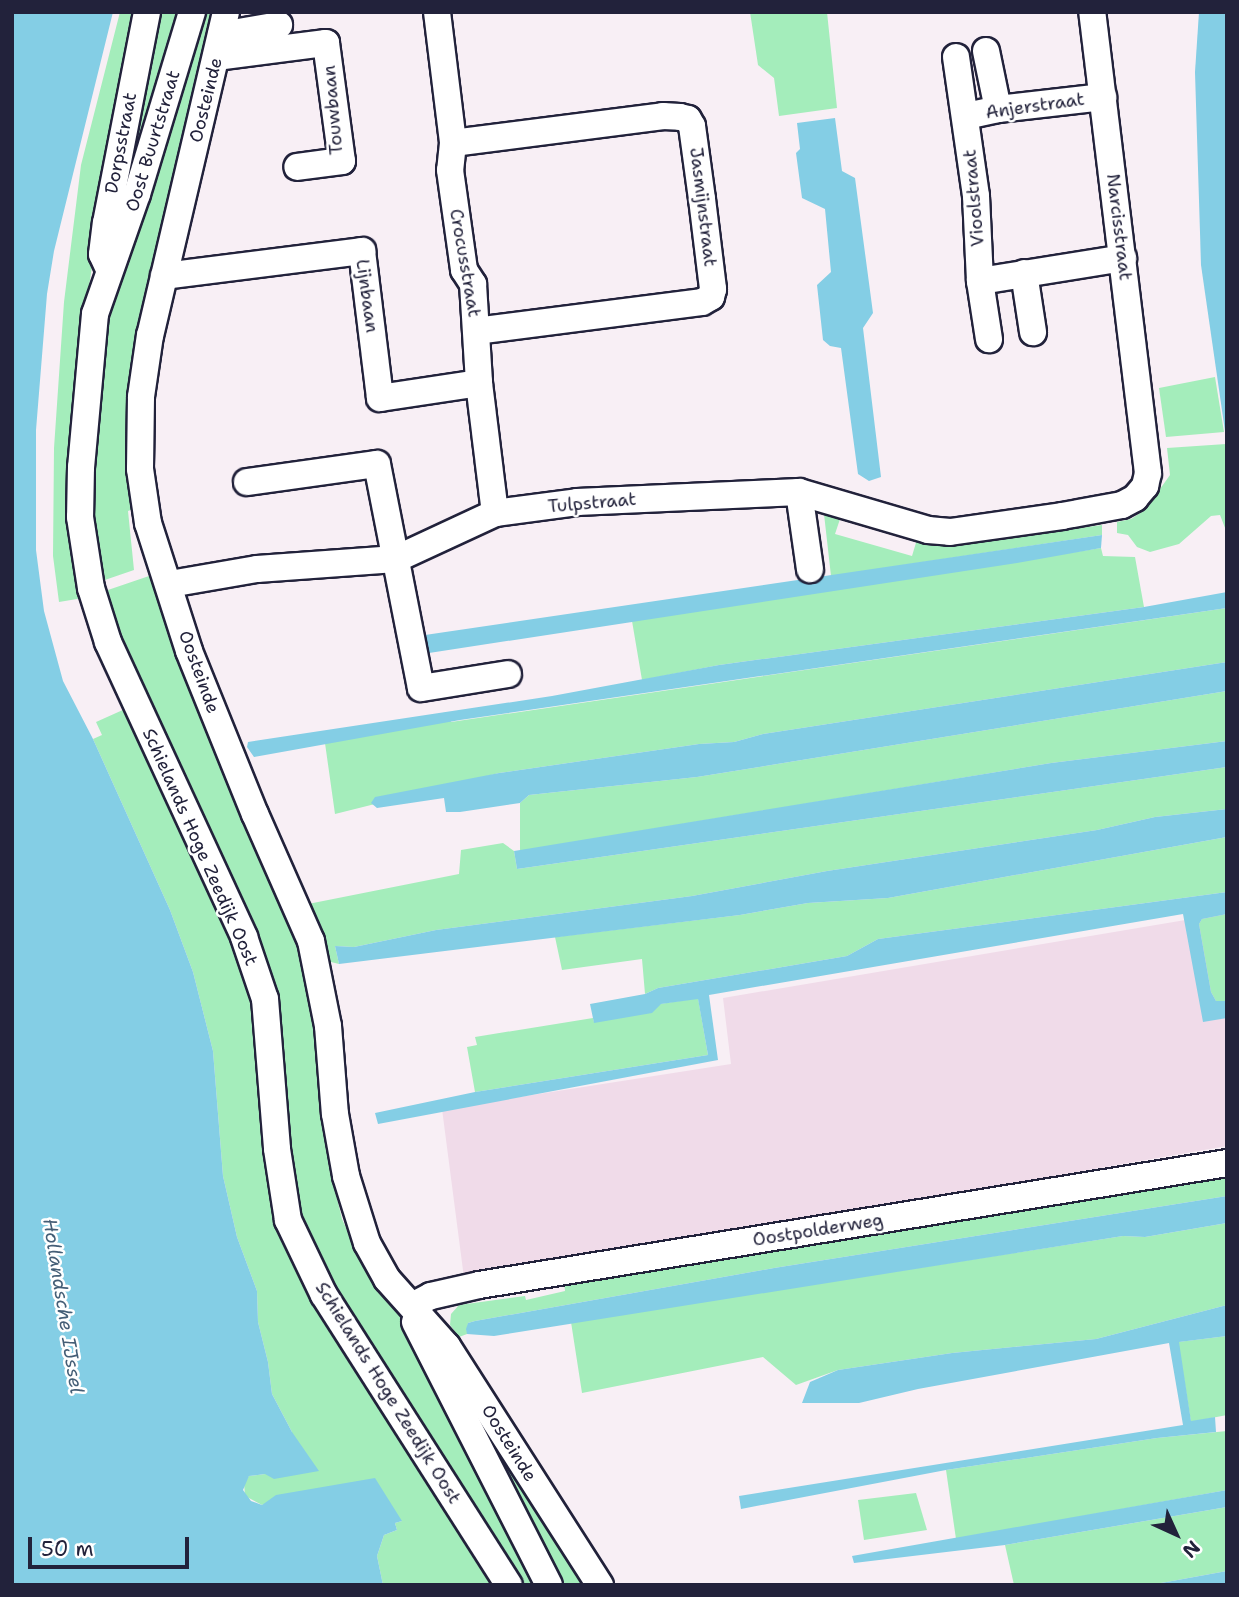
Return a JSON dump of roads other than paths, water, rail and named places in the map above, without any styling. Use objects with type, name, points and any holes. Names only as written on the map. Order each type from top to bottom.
[{"type":"street","name":"Dorpsstraat","points":[[112,269],[104,262],[102,254],[106,223],[147,12]]},
{"type":"street","name":"Oost Buurtstraat","points":[[112,269],[192,12]]},
{"type":"street","name":"Crocusstraat","points":[[437,12],[453,143],[450,170],[464,270],[473,284],[478,383],[495,513]]},
{"type":"street","name":"Narcisstraat","points":[[1092,12],[1144,441]]},
{"type":"street","points":[[221,35],[279,25]]},
{"type":"street","name":"Touwbaan","points":[[221,35],[326,43],[342,161],[297,167]]},
{"type":"street","name":"Oosteinde","points":[[221,35],[164,276],[141,397],[140,469],[149,523],[189,651],[255,814],[311,941],[328,1026],[335,1114],[356,1215],[387,1279],[447,1346],[600,1585]]},
{"type":"street","points":[[986,51],[998,109]]},
{"type":"street","name":"Vioolstraat","points":[[956,57],[976,197],[980,281],[989,339]]},
{"type":"street","name":"Anjerstraat","points":[[966,116],[998,109],[1103,97]]},
{"type":"street","name":"Jasmijnstraat","points":[[453,143],[663,116],[680,117],[688,119],[692,126],[700,187],[713,289],[711,297],[702,302],[477,331]]},
{"type":"street","name":"Lijnbaan","points":[[164,276],[362,251],[380,398],[478,383]]},
{"type":"street","points":[[980,281],[1123,258]]},
{"type":"street","name":"Schielands Hoge Zeedijk Oost","points":[[112,269],[95,314],[82,444],[80,517],[90,588],[108,642],[244,937],[265,999],[277,1149],[288,1220],[324,1296],[509,1585]]},
{"type":"street","points":[[1024,274],[1033,332]]},
{"type":"street","name":"Tulpstraat","points":[[170,584],[257,569],[396,559],[495,513],[577,502],[799,492],[928,530],[950,532],[1062,516],[1122,505],[1135,498],[1145,486],[1148,473],[1144,441]]},
{"type":"street","points":[[247,482],[377,464],[421,688],[508,674]]},
{"type":"street","points":[[799,492],[810,569]]},
{"type":"street","name":"Oostpolderweg","points":[[412,1306],[431,1296],[479,1285],[1227,1163]]},
{"type":"street","name":"Oosteinde","points":[[412,1306],[421,1337],[549,1585]]},
{"type":"water","name":"Hollandsche IJssel","points":[[12,12],[113,12],[54,251],[47,294],[36,430],[36,550],[44,611],[63,681],[93,739],[170,910],[193,972],[213,1051],[223,1176],[237,1237],[257,1291],[258,1322],[268,1362],[272,1394],[292,1432],[319,1471],[274,1479],[265,1474],[249,1476],[243,1490],[251,1501],[262,1505],[276,1495],[375,1478],[402,1521],[395,1523],[397,1530],[384,1535],[377,1556],[383,1585],[12,1585]]},
{"type":"water","points":[[1199,12],[1227,12],[1227,445],[1201,265],[1195,72]]},
{"type":"water","points":[[835,118],[842,171],[855,178],[873,313],[863,328],[881,477],[869,481],[858,474],[841,348],[830,346],[823,340],[817,285],[831,272],[825,209],[802,198],[796,153],[800,149],[797,123]]},
{"type":"water","points":[[1102,535],[1101,548],[1017,563],[429,653],[425,635]]},
{"type":"water","points":[[1227,592],[1227,608],[460,720],[254,757],[247,747],[248,742],[552,696],[719,665],[1144,607]]},
{"type":"water","points":[[1227,662],[1227,691],[697,777],[529,795],[520,803],[460,812],[446,812],[444,798],[377,808],[371,803],[375,797],[499,773],[699,744],[734,742],[763,734]]},
{"type":"water","points":[[1227,741],[1227,767],[517,869],[514,851],[1051,763]]},
{"type":"water","points":[[1227,809],[1227,837],[888,898],[808,903],[740,915],[339,964],[335,946],[354,947],[436,930],[692,896],[827,871],[1097,830],[1155,817]]},
{"type":"water","points":[[1227,892],[1227,914],[1202,919],[1199,924],[1211,992],[1216,1001],[1227,1001],[1227,1018],[1203,1022],[1183,914],[709,995],[718,1060],[378,1124],[375,1113],[475,1092],[708,1055],[698,999],[661,1004],[652,1013],[594,1023],[590,1004],[645,994],[658,988],[847,956],[878,939]]},
{"type":"water","points":[[1227,1196],[1227,1223],[1145,1237],[1123,1236],[494,1336],[467,1334],[466,1329],[468,1323],[475,1321],[774,1268]]},
{"type":"water","points":[[1227,1305],[1227,1336],[1179,1342],[1191,1421],[1215,1417],[1216,1432],[1157,1438],[946,1470],[741,1509],[739,1496],[1183,1425],[1169,1343],[918,1389],[859,1403],[802,1403],[810,1382],[838,1370],[952,1353],[1096,1339]]},
{"type":"water","points":[[1227,1490],[1227,1507],[1005,1545],[854,1563],[852,1556]]},
{"type":"water","points":[[1227,1571],[1227,1585],[1150,1585]]}]
